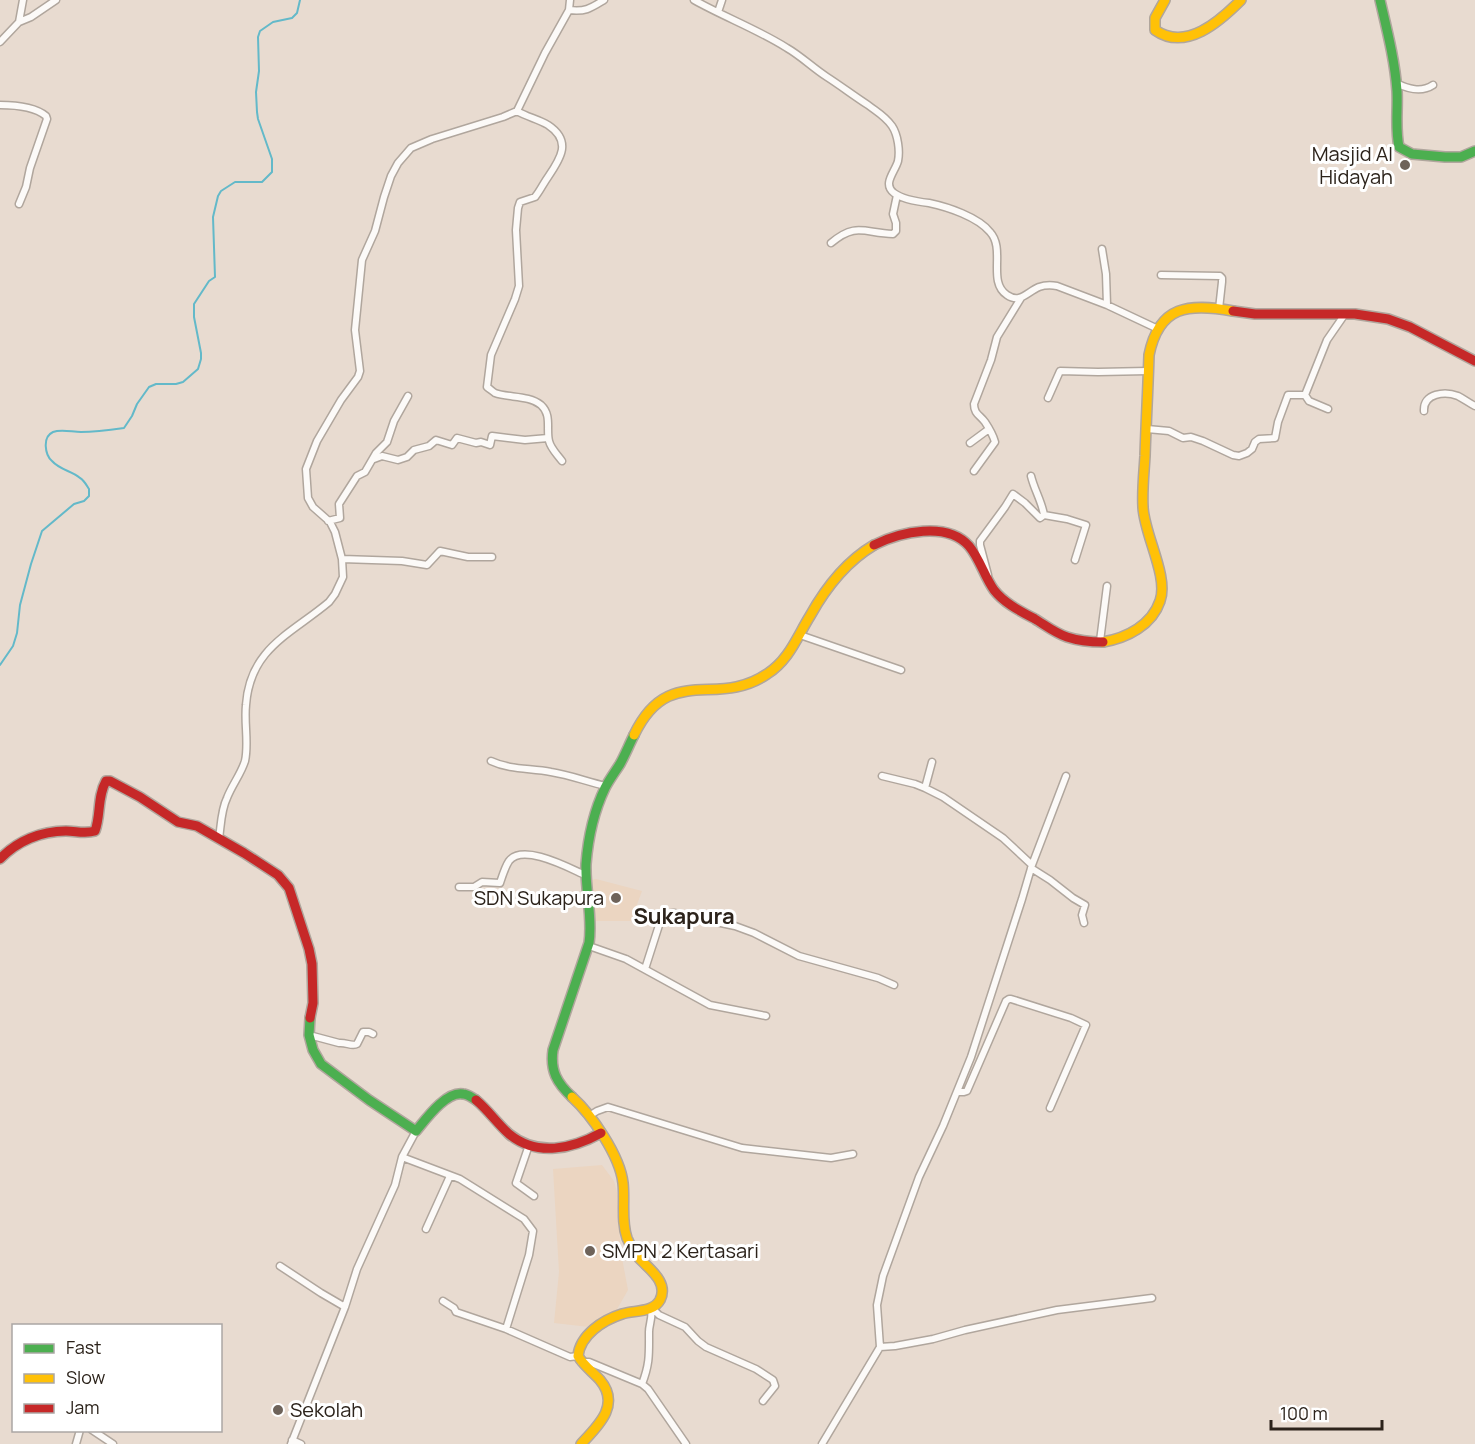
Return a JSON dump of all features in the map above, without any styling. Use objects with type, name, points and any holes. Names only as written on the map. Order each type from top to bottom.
[{"type":"main road","points":[[1165,0],[1153,23],[1155,30],[1163,36],[1174,38],[1209,28],[1241,0]]},
{"type":"main road","points":[[1380,0],[1396,83],[1398,109],[1396,137],[1400,147],[1412,154],[1445,157],[1461,157],[1475,151]]},
{"type":"main road","points":[[580,1444],[603,1418],[610,1404],[607,1389],[584,1367],[579,1359],[579,1346],[611,1319],[625,1313],[652,1308],[660,1296],[661,1286],[657,1276],[640,1259],[629,1241],[625,1224],[620,1168],[595,1123],[556,1080],[552,1066],[558,1032],[589,946],[591,920],[585,875],[598,808],[606,786],[624,756],[632,736],[649,710],[662,698],[677,692],[731,689],[748,686],[758,681],[788,656],[814,609],[840,575],[875,545],[907,535],[942,531],[953,534],[967,543],[995,591],[1007,602],[1061,635],[1077,639],[1110,641],[1126,636],[1139,627],[1156,610],[1162,595],[1159,569],[1143,507],[1150,347],[1158,329],[1171,315],[1183,309],[1198,307],[1239,313],[1310,313],[1379,317],[1400,322],[1475,361]]},
{"type":"main road","points":[[0,859],[11,848],[25,840],[56,831],[90,833],[95,831],[102,787],[106,781],[110,781],[178,822],[197,826],[219,839],[278,875],[289,888],[312,964],[313,1003],[309,1035],[313,1050],[321,1064],[369,1100],[416,1131],[442,1103],[458,1093],[468,1094],[512,1136],[529,1145],[542,1148],[568,1147],[580,1144],[601,1133]]},
{"type":"street","points":[[19,22],[24,0]]},
{"type":"street","points":[[0,42],[19,22],[31,17],[56,0]]},
{"type":"street","points":[[219,839],[226,800],[245,762],[249,681],[260,662],[278,640],[329,602],[343,577],[342,559],[335,532],[308,498],[306,469],[317,441],[360,371],[355,330],[362,260],[375,231],[392,176],[398,163],[411,148],[517,111],[544,53],[569,10],[570,0]]},
{"type":"street","points":[[569,10],[585,10],[604,0]]},
{"type":"street","points":[[694,0],[785,47],[886,118],[894,128],[898,147],[898,160],[889,179],[893,192],[958,212],[989,230],[996,243],[1000,290],[1012,298],[1021,298]]},
{"type":"street","points":[[718,12],[722,0]]},
{"type":"street","points":[[1396,83],[1407,88],[1421,90],[1433,85]]},
{"type":"street","points":[[0,105],[27,108],[46,116],[19,204]]},
{"type":"street","points":[[517,111],[540,121],[556,132],[563,146],[556,166],[535,198],[520,202],[518,208],[516,230],[519,286],[491,355],[488,387],[495,393],[536,402],[543,406],[549,424],[548,438],[554,453],[562,460]]},
{"type":"street","points":[[831,243],[853,230],[893,234],[896,231],[893,214],[897,195]]},
{"type":"street","points":[[1102,249],[1107,305]]},
{"type":"street","points":[[1161,275],[1220,276],[1222,282],[1220,309]]},
{"type":"street","points":[[974,471],[995,442],[989,429],[976,413],[974,404],[997,337],[1021,298],[1040,286],[1057,286],[1107,305],[1158,329]]},
{"type":"street","points":[[1305,395],[1327,340],[1345,315]]},
{"type":"street","points":[[1048,398],[1060,371],[1148,371]]},
{"type":"street","points":[[1147,429],[1169,431],[1180,437],[1195,438],[1239,456],[1247,453],[1259,439],[1275,438],[1288,395],[1305,395]]},
{"type":"street","points":[[1305,395],[1309,401],[1328,409]]},
{"type":"street","points":[[1424,411],[1425,402],[1434,395],[1455,395],[1475,406]]},
{"type":"street","points":[[328,521],[340,518],[339,504],[357,476],[365,472],[376,453],[387,442],[394,421],[408,396]]},
{"type":"street","points":[[970,443],[989,429]]},
{"type":"street","points":[[374,459],[382,456],[398,460],[407,457],[414,450],[429,446],[436,440],[452,445],[457,438],[490,445],[492,436],[525,440],[548,438]]},
{"type":"street","points":[[1031,476],[1044,515]]},
{"type":"street","points":[[987,579],[988,573],[980,541],[1013,494],[1040,518],[1044,515],[1086,525],[1075,560]]},
{"type":"street","points":[[342,559],[402,561],[427,565],[440,551],[468,557],[492,557]]},
{"type":"street","points":[[1100,641],[1107,586]]},
{"type":"street","points":[[800,635],[901,670]]},
{"type":"street","points":[[491,761],[511,768],[551,772],[606,786]]},
{"type":"street","points":[[925,788],[932,762]]},
{"type":"street","points":[[822,1444],[880,1347],[877,1305],[882,1276],[919,1177],[971,1058],[1031,866],[1066,776]]},
{"type":"street","points":[[882,777],[925,788],[943,797],[1003,838],[1031,866],[1085,905],[1082,915],[1084,923]]},
{"type":"street","points":[[459,887],[474,887],[482,882],[500,883],[508,861],[524,854],[537,856],[585,875]]},
{"type":"street","points":[[645,969],[662,919],[665,914],[670,913],[685,914],[735,926],[799,956],[878,978],[894,985]]},
{"type":"street","points":[[589,946],[626,959],[710,1005],[766,1016]]},
{"type":"street","points":[[957,1092],[967,1091],[1006,1001],[1011,999],[1086,1025],[1050,1108]]},
{"type":"street","points":[[309,1035],[353,1045],[357,1044],[363,1032],[373,1034]]},
{"type":"street","points":[[589,1116],[597,1110],[608,1107],[742,1148],[831,1158],[853,1154]]},
{"type":"street","points":[[301,1444],[291,1442],[345,1307],[357,1269],[395,1185],[402,1157],[416,1131]]},
{"type":"street","points":[[529,1145],[516,1180],[517,1185],[534,1196]]},
{"type":"street","points":[[402,1157],[460,1179],[524,1219],[533,1231],[529,1255],[506,1329]]},
{"type":"street","points":[[426,1229],[450,1176]]},
{"type":"street","points":[[280,1266],[345,1307]]},
{"type":"street","points":[[880,1347],[933,1339],[965,1329],[1057,1310],[1152,1298]]},
{"type":"street","points":[[443,1301],[456,1312],[506,1329],[570,1357],[589,1362],[642,1384],[648,1389],[686,1444]]},
{"type":"street","points":[[642,1384],[650,1358],[649,1331],[652,1308]]},
{"type":"street","points":[[652,1308],[659,1315],[685,1327],[706,1347],[756,1369],[773,1380],[775,1386],[763,1401]]},
{"type":"street","points":[[94,1432],[113,1444]]},
{"type":"shaded area","name":"SDN Sukapura","points":[[596,879],[642,891],[631,921],[596,921],[591,880]]},
{"type":"shaded area","name":"SMPN 2 Kertasari","points":[[602,1165],[614,1181],[618,1196],[622,1258],[628,1290],[616,1311],[589,1327],[554,1323],[559,1272],[553,1169]]},
{"type":"waterway","points":[[0,665],[13,646],[20,605],[42,531],[74,504],[84,501],[89,496],[89,489],[83,480],[55,464],[50,458],[46,451],[47,438],[56,431],[86,432],[124,428],[149,387],[156,384],[183,382],[198,369],[201,353],[194,317],[194,304],[209,281],[215,277],[213,217],[218,196],[221,191],[235,182],[262,182],[272,172],[272,159],[257,112],[258,37],[260,31],[273,22],[292,18],[297,13],[300,0]]},
{"type":"traffic: fast","points":[[1380,0],[1396,80],[1399,147],[1412,154],[1445,157],[1461,157],[1475,151]]},
{"type":"traffic: fast","points":[[572,1097],[562,1087],[556,1076],[553,1050],[589,943],[586,864],[588,845],[592,825],[605,788],[634,735]]},
{"type":"traffic: fast","points":[[310,1018],[309,1035],[313,1050],[321,1064],[416,1131],[437,1107],[450,1097],[465,1094],[476,1100]]},
{"type":"traffic: slow","points":[[1165,0],[1155,18],[1155,30],[1167,36],[1179,38],[1190,36],[1213,25],[1241,0]]},
{"type":"traffic: slow","points":[[1103,642],[1129,634],[1145,623],[1156,609],[1162,591],[1159,568],[1144,518],[1143,501],[1149,355],[1154,338],[1160,326],[1178,311],[1203,307],[1233,311]]},
{"type":"traffic: slow","points":[[634,735],[648,713],[662,700],[678,693],[748,684],[775,668],[792,648],[830,586],[846,567],[874,545]]},
{"type":"traffic: slow","points":[[572,1097],[596,1125],[617,1161],[623,1183],[624,1225],[627,1238],[637,1256],[657,1276],[662,1287],[660,1300],[653,1307],[607,1320],[583,1341],[578,1356],[606,1389],[608,1406],[605,1415],[581,1444]]},
{"type":"traffic: jam","points":[[1233,311],[1255,314],[1355,314],[1388,319],[1410,327],[1475,361]]},
{"type":"traffic: jam","points":[[874,545],[910,533],[923,531],[949,533],[960,538],[969,546],[994,590],[1007,603],[1063,635],[1080,640],[1103,642]]},
{"type":"traffic: jam","points":[[0,859],[22,842],[39,835],[57,831],[95,831],[103,787],[106,781],[110,781],[178,822],[197,826],[244,853],[278,875],[289,888],[312,964],[313,1003],[310,1018]]},
{"type":"traffic: jam","points":[[476,1100],[509,1134],[531,1146],[543,1148],[567,1146],[601,1133]]},
{"type":"place","name":"Masjid Al Hidayah","points":[[1405,165]]},
{"type":"place","name":"SDN Sukapura","points":[[616,898]]},
{"type":"place","name":"SMPN 2 Kertasari","points":[[590,1251]]},
{"type":"place","name":"Sekolah","points":[[278,1410]]},
{"type":"district","name":"Sukapura","points":[[684,916]]}]
